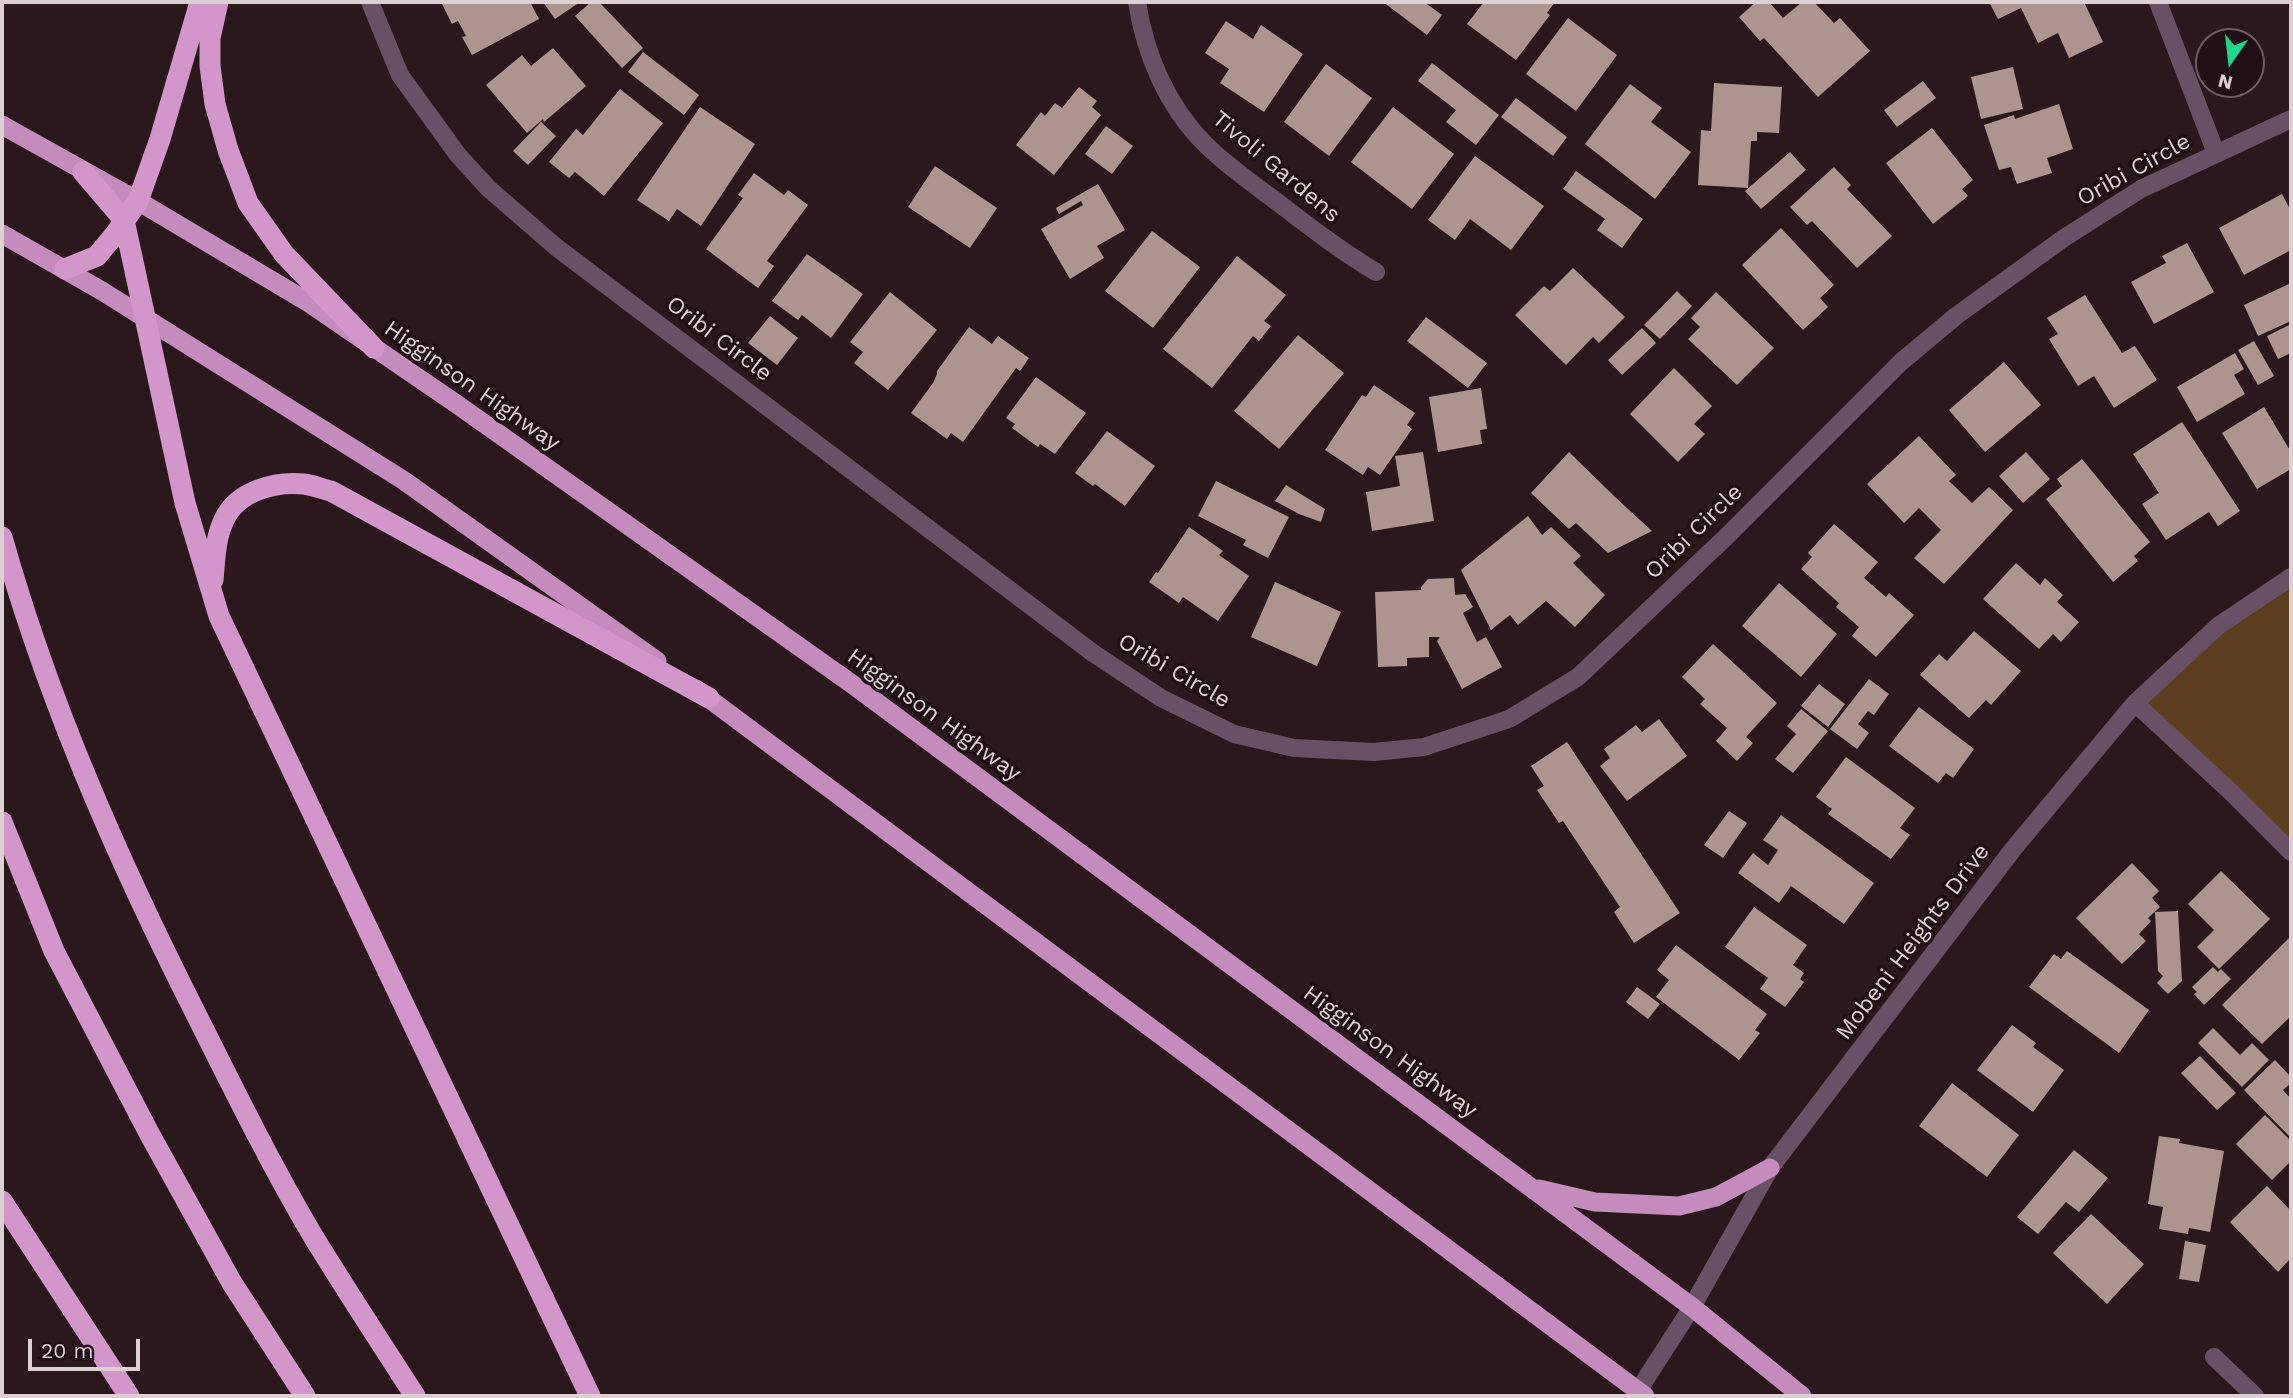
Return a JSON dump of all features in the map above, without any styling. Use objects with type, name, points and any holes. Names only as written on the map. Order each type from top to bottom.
[{"type":"highway","points":[[65,269],[97,256],[138,201],[160,139],[200,2]]},
{"type":"highway","points":[[218,2],[210,38],[210,66],[215,104],[228,150],[248,202],[284,254],[374,348]]},
{"type":"highway","name":"Higginson Highway","points":[[2,125],[138,201],[306,301],[458,405],[852,684],[1692,1307],[1802,1396]]},
{"type":"highway","points":[[83,172],[124,220],[185,503],[219,616],[590,1396]]},
{"type":"highway","points":[[2,234],[102,291],[403,480],[709,698],[1641,1394]]},
{"type":"highway","points":[[212,593],[216,544],[224,519],[239,500],[262,488],[284,483],[308,484],[331,492],[709,698]]},
{"type":"highway","points":[[2,537],[23,614],[84,775],[152,928],[237,1097],[313,1235],[415,1396]]},
{"type":"highway","points":[[2,822],[54,951],[149,1133],[232,1283],[305,1396]]},
{"type":"highway","points":[[1531,1187],[1595,1202],[1679,1206],[1716,1197],[1770,1168]]},
{"type":"highway","points":[[2,1201],[129,1396]]},
{"type":"street","name":"Oribi Circle","points":[[370,2],[400,75],[458,155],[488,188],[556,247],[1093,653],[1161,698],[1234,734],[1294,748],[1374,752],[1424,747],[1509,719],[1578,677],[1726,537],[1892,370],[1956,316],[2064,238],[2141,189],[2291,119]]},
{"type":"street","name":"Tivoli Gardens","points":[[1136,2],[1149,53],[1164,90],[1182,118],[1205,144],[1334,247],[1376,272]]},
{"type":"street","points":[[2158,2],[2216,153]]},
{"type":"street","name":"Mobeni Heights Drive","points":[[1641,1394],[1770,1168],[2014,848],[2136,702],[2218,626],[2291,577]]},
{"type":"street","points":[[2136,702],[2291,852]]},
{"type":"street","points":[[2214,1357],[2255,1396]]},
{"type":"shaded area","points":[[2291,578],[2291,851],[2136,703]]},
{"type":"building","points":[[441,2],[530,2],[539,19],[472,55],[462,37],[466,36],[458,21],[452,24]]},
{"type":"building","points":[[543,2],[580,2],[555,19]]},
{"type":"building","points":[[591,2],[599,2],[643,48],[622,68],[575,16]]},
{"type":"building","points":[[1383,2],[1424,2],[1442,15],[1427,35]]},
{"type":"building","points":[[1484,2],[1555,2],[1547,13],[1550,15],[1516,60],[1467,24]]},
{"type":"building","points":[[1756,2],[1769,2],[1783,18],[1802,2],[1814,2],[1834,23],[1840,18],[1870,51],[1818,97],[1764,38],[1760,41],[1739,17]]},
{"type":"building","points":[[1989,2],[2084,2],[2103,42],[2069,58],[2058,33],[2038,43],[2021,8],[1998,19]]},
{"type":"building","points":[[1568,18],[1617,55],[1576,111],[1526,74]]},
{"type":"building","points":[[1226,21],[1253,39],[1261,25],[1303,54],[1264,112],[1220,83],[1229,69],[1205,53]]},
{"type":"building","points":[[553,48],[586,86],[527,133],[486,85],[522,55],[531,66]]},
{"type":"building","points":[[643,52],[699,95],[684,115],[628,72]]},
{"type":"building","points":[[1432,63],[1499,115],[1476,145],[1446,122],[1456,110],[1418,81]]},
{"type":"building","points":[[1326,64],[1372,98],[1329,156],[1284,122]]},
{"type":"building","points":[[2013,67],[2023,109],[1981,119],[1971,77]]},
{"type":"building","points":[[1923,81],[1936,98],[1897,127],[1884,110]]},
{"type":"building","points":[[1714,83],[1782,87],[1779,133],[1757,132],[1757,141],[1751,141],[1748,188],[1698,185],[1701,130],[1711,131]]},
{"type":"building","points":[[1630,84],[1662,108],[1651,122],[1691,152],[1655,199],[1585,144]]},
{"type":"building","points":[[1079,87],[1097,101],[1092,107],[1101,115],[1054,175],[1016,145],[1041,112],[1045,116],[1055,103],[1062,108]]},
{"type":"building","points":[[620,89],[663,123],[604,196],[575,172],[569,178],[549,162],[576,129],[583,135]]},
{"type":"building","points":[[1516,98],[1567,137],[1553,156],[1501,117]]},
{"type":"building","points":[[2059,104],[2073,149],[2047,158],[2052,173],[2017,184],[2011,167],[1999,170],[1984,125],[2014,115],[2015,119]]},
{"type":"building","points":[[700,107],[755,144],[701,226],[677,209],[669,221],[637,200]]},
{"type":"building","points":[[1393,107],[1454,154],[1412,209],[1351,162]]},
{"type":"building","points":[[541,122],[556,136],[528,165],[513,151]]},
{"type":"building","points":[[1106,126],[1133,146],[1112,174],[1085,154]]},
{"type":"building","points":[[1932,128],[1973,180],[1962,189],[1968,196],[1933,224],[1886,163]]},
{"type":"building","points":[[1790,152],[1806,170],[1761,209],[1745,191]]},
{"type":"building","points":[[1475,156],[1544,206],[1511,250],[1470,219],[1455,240],[1428,220]]},
{"type":"building","points":[[935,166],[997,208],[970,248],[908,207]]},
{"type":"building","points":[[1834,167],[1851,185],[1847,189],[1892,236],[1857,268],[1812,221],[1807,225],[1790,207]]},
{"type":"building","points":[[1576,171],[1643,219],[1622,248],[1597,230],[1605,219],[1563,189]]},
{"type":"building","points":[[754,173],[784,195],[788,190],[808,205],[767,261],[774,266],[758,288],[706,249],[743,198],[738,195]]},
{"type":"building","points":[[1098,184],[1125,230],[1097,246],[1104,258],[1070,279],[1041,229],[1083,205],[1081,201],[1059,214],[1056,208]]},
{"type":"building","points":[[2282,194],[2291,211],[2291,250],[2244,275],[2219,228]]},
{"type":"building","points":[[1781,228],[1834,285],[1820,298],[1828,307],[1803,330],[1742,265]]},
{"type":"building","points":[[1152,231],[1200,267],[1153,328],[1105,291]]},
{"type":"building","points":[[2187,243],[2214,292],[2154,324],[2131,282],[2166,263],[2162,256]]},
{"type":"building","points":[[807,254],[863,294],[831,338],[802,315],[798,320],[772,301]]},
{"type":"building","points":[[1237,256],[1286,295],[1264,321],[1271,326],[1259,341],[1253,336],[1212,388],[1163,349]]},
{"type":"building","points":[[1573,268],[1625,317],[1599,343],[1593,337],[1566,365],[1515,315],[1544,286],[1550,291]]},
{"type":"building","points":[[2291,283],[2291,321],[2258,336],[2244,305]]},
{"type":"building","points":[[1677,291],[1692,306],[1660,339],[1644,325]]},
{"type":"building","points":[[890,292],[937,330],[888,390],[854,363],[863,352],[850,342]]},
{"type":"building","points":[[1716,292],[1774,348],[1737,385],[1688,339],[1700,327],[1691,318]]},
{"type":"building","points":[[2085,295],[2122,353],[2135,346],[2157,380],[2114,408],[2094,376],[2078,386],[2049,339],[2058,334],[2047,318]]},
{"type":"building","points":[[770,316],[798,338],[777,365],[748,343]]},
{"type":"building","points":[[1426,317],[1487,363],[1468,388],[1407,341]]},
{"type":"building","points":[[2291,324],[2291,353],[2278,359],[2267,336]]},
{"type":"building","points":[[969,327],[992,344],[998,336],[1029,358],[1020,371],[1016,368],[963,442],[951,433],[947,439],[911,413]]},
{"type":"building","points":[[1642,328],[1656,343],[1622,375],[1608,360]]},
{"type":"building","points":[[1298,335],[1344,373],[1279,449],[1234,411]]},
{"type":"building","points":[[2254,341],[2274,376],[2258,385],[2238,350]]},
{"type":"building","points":[[2235,353],[2244,369],[2234,375],[2245,394],[2197,422],[2177,387]]},
{"type":"building","points":[[2004,362],[2041,405],[1985,452],[1949,410]]},
{"type":"building","points":[[1674,368],[1712,406],[1694,424],[1705,434],[1678,462],[1630,414]]},
{"type":"building","points":[[1036,377],[1086,413],[1055,454],[1040,444],[1038,447],[1012,428],[1015,424],[1006,418]]},
{"type":"building","points":[[1374,385],[1415,413],[1407,425],[1412,429],[1380,475],[1368,467],[1363,475],[1325,450],[1362,395],[1366,397]]},
{"type":"building","points":[[1481,388],[1487,429],[1480,430],[1482,444],[1438,452],[1429,397]]},
{"type":"building","points":[[2264,407],[2291,452],[2291,469],[2257,489],[2222,433]]},
{"type":"building","points":[[2182,422],[2240,511],[2218,526],[2209,512],[2166,540],[2142,504],[2159,493],[2133,454]]},
{"type":"building","points":[[1107,431],[1155,466],[1125,506],[1075,473]]},
{"type":"building","points":[[1919,436],[1956,475],[1949,481],[1972,503],[1989,487],[2013,510],[1944,584],[1914,558],[1941,530],[1919,508],[1904,523],[1867,484]]},
{"type":"building","points":[[1423,452],[1434,521],[1372,531],[1366,492],[1400,486],[1395,456]]},
{"type":"building","points":[[1569,452],[1652,531],[1608,553],[1576,523],[1569,529],[1531,493]]},
{"type":"building","points":[[2026,452],[2050,479],[2023,503],[1999,476]]},
{"type":"building","points":[[2082,459],[2150,542],[2134,556],[2138,561],[2113,582],[2046,499],[2062,486],[2057,479]]},
{"type":"building","points":[[1216,481],[1289,517],[1268,558],[1243,545],[1246,540],[1198,516]]},
{"type":"building","points":[[1286,485],[1325,509],[1321,522],[1275,501]]},
{"type":"building","points":[[1528,516],[1542,535],[1551,527],[1581,556],[1573,563],[1605,595],[1575,627],[1546,601],[1518,625],[1510,615],[1491,630],[1461,570]]},
{"type":"building","points":[[1834,524],[1878,562],[1864,578],[1886,597],[1889,593],[1914,615],[1876,657],[1852,636],[1859,627],[1836,607],[1839,603],[1801,569],[1812,557],[1808,553]]},
{"type":"building","points":[[1189,527],[1223,551],[1219,555],[1249,576],[1218,621],[1183,597],[1179,603],[1149,582]]},
{"type":"building","points":[[2016,563],[2040,585],[2045,578],[2063,595],[2057,602],[2079,622],[2061,642],[2053,634],[2039,649],[1983,599]]},
{"type":"building","points":[[1454,578],[1455,595],[1465,594],[1473,607],[1463,613],[1477,642],[1486,637],[1502,667],[1462,689],[1437,641],[1440,637],[1429,637],[1429,657],[1407,658],[1407,666],[1378,667],[1375,592],[1421,590],[1428,579]]},
{"type":"building","points":[[1275,582],[1341,612],[1317,666],[1251,637]]},
{"type":"building","points":[[1779,583],[1837,634],[1801,677],[1742,626]]},
{"type":"building","points":[[1974,631],[2021,671],[1991,705],[1986,700],[1969,718],[1920,675],[1939,654],[1947,661]]},
{"type":"building","points":[[1713,644],[1777,703],[1746,737],[1753,743],[1737,761],[1716,741],[1727,728],[1700,704],[1705,699],[1682,677]]},
{"type":"building","points":[[1869,679],[1889,694],[1874,715],[1868,711],[1858,724],[1869,733],[1857,749],[1830,729]]},
{"type":"building","points":[[1819,684],[1845,704],[1828,727],[1801,706]]},
{"type":"building","points":[[1919,707],[1974,749],[1953,778],[1946,773],[1938,783],[1889,746]]},
{"type":"building","points":[[1801,709],[1828,731],[1793,773],[1775,759],[1796,734],[1787,726]]},
{"type":"building","points":[[1659,719],[1687,756],[1627,801],[1600,766],[1610,758],[1604,749],[1636,725],[1642,732]]},
{"type":"building","points":[[1567,742],[1680,913],[1634,943],[1614,912],[1620,907],[1563,821],[1559,823],[1537,790],[1544,786],[1531,766]]},
{"type":"building","points":[[1846,757],[1915,808],[1900,828],[1910,835],[1891,859],[1828,814],[1832,809],[1816,797]]},
{"type":"building","points":[[1729,811],[1747,823],[1723,858],[1704,845]]},
{"type":"building","points":[[1781,815],[1874,883],[1844,924],[1791,886],[1779,903],[1738,873],[1753,853],[1768,865],[1778,850],[1763,840]]},
{"type":"building","points":[[2132,863],[2159,891],[2152,898],[2160,907],[2148,918],[2151,921],[2139,934],[2146,941],[2122,964],[2076,918]]},
{"type":"building","points":[[2221,871],[2270,919],[2219,969],[2197,947],[2214,930],[2188,904]]},
{"type":"building","points":[[1754,907],[1807,945],[1793,965],[1804,973],[1800,979],[1804,982],[1785,1007],[1760,989],[1768,978],[1725,947]]},
{"type":"building","points":[[2178,911],[2182,981],[2168,994],[2157,983],[2163,976],[2158,971],[2155,912]]},
{"type":"building","points":[[2291,936],[2291,1016],[2262,1044],[2222,1005]]},
{"type":"building","points":[[1676,945],[1767,1014],[1755,1030],[1760,1033],[1739,1060],[1656,997],[1669,980],[1657,970]]},
{"type":"building","points":[[2067,951],[2149,1010],[2119,1053],[2029,987],[2054,954],[2061,959]]},
{"type":"building","points":[[2213,967],[2218,972],[2221,969],[2231,979],[2204,1005],[2194,994],[2197,992],[2192,987]]},
{"type":"building","points":[[1637,987],[1660,1004],[1648,1019],[1626,1002]]},
{"type":"building","points":[[2012,1025],[2036,1043],[2033,1047],[2064,1070],[2033,1112],[1977,1070]]},
{"type":"building","points":[[2213,1028],[2240,1055],[2252,1043],[2269,1060],[2242,1087],[2198,1043]]},
{"type":"building","points":[[2200,1056],[2236,1093],[2217,1110],[2181,1073]]},
{"type":"building","points":[[2275,1060],[2291,1077],[2291,1083],[2283,1090],[2291,1099],[2291,1138],[2244,1090]]},
{"type":"building","points":[[1952,1083],[2019,1135],[1987,1177],[1919,1126]]},
{"type":"building","points":[[2265,1115],[2291,1141],[2291,1161],[2272,1180],[2236,1144]]},
{"type":"building","points":[[2159,1136],[2180,1139],[2179,1143],[2224,1151],[2210,1232],[2189,1228],[2188,1234],[2159,1229],[2163,1207],[2148,1204]]},
{"type":"building","points":[[2074,1150],[2108,1178],[2079,1212],[2066,1202],[2038,1234],[2017,1217]]},
{"type":"building","points":[[2267,1186],[2291,1211],[2291,1258],[2278,1272],[2230,1222]]},
{"type":"building","points":[[2091,1214],[2144,1264],[2107,1304],[2053,1253]]},
{"type":"building","points":[[2185,1241],[2206,1245],[2199,1282],[2179,1279]]}]
